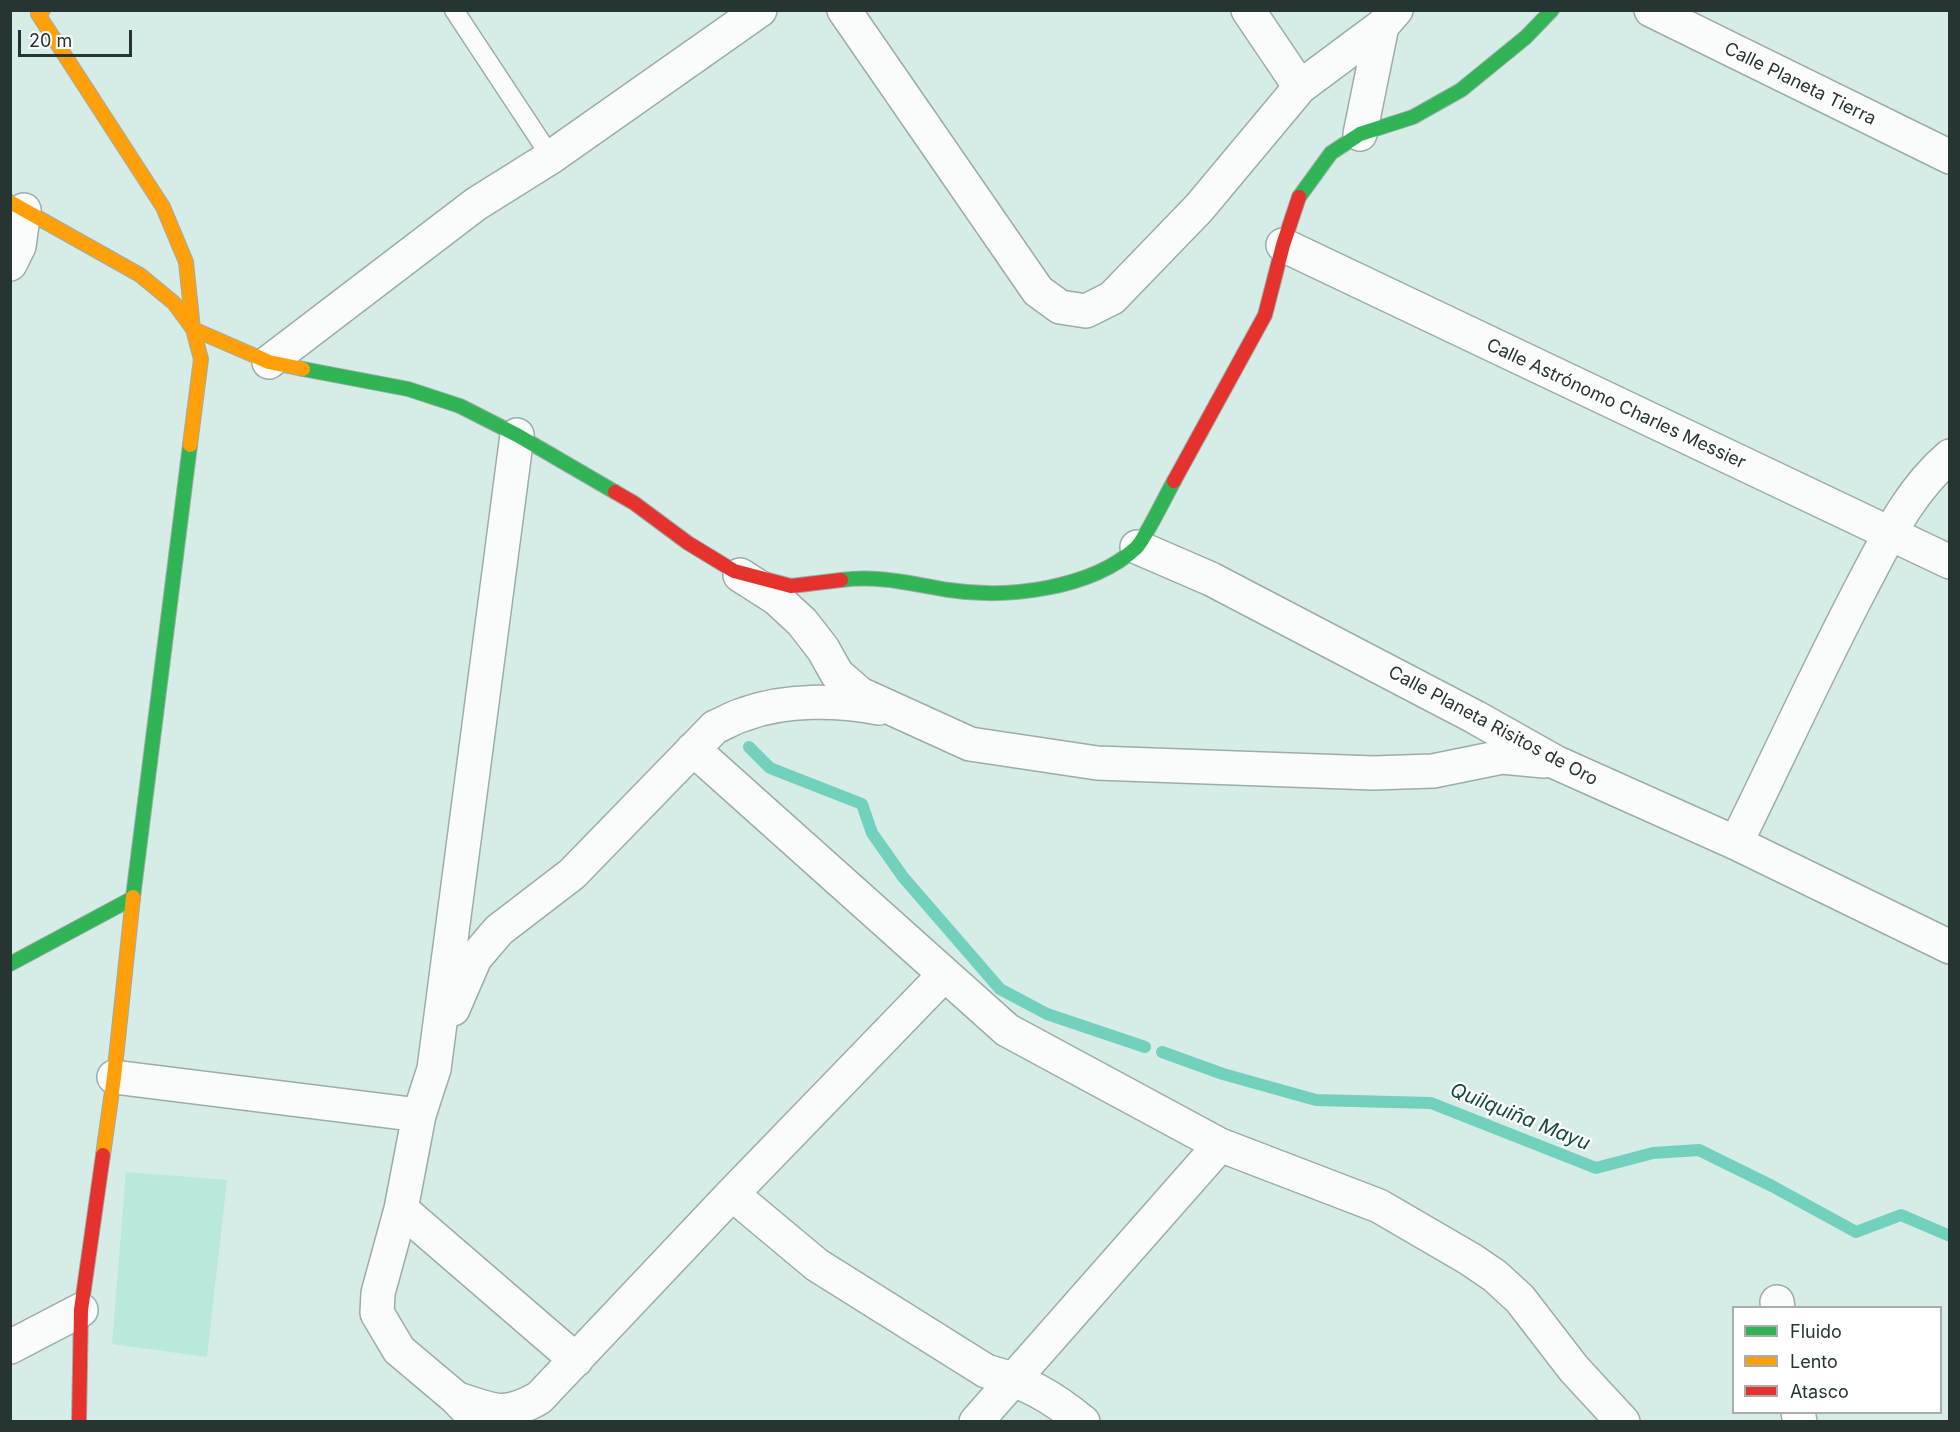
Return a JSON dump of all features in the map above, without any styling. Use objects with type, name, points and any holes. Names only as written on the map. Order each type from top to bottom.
[{"type":"street","points":[[43,10],[38,14],[163,207],[186,262],[193,329],[201,358],[133,898],[114,1077],[81,1310],[79,1422]]},
{"type":"street","points":[[269,362],[476,204],[551,157],[760,10]]},
{"type":"street","points":[[844,10],[1038,291],[1060,307],[1086,311],[1112,298],[1199,208],[1300,87],[1389,18]]},
{"type":"street","points":[[1248,10],[1300,87]]},
{"type":"street","points":[[734,570],[791,586],[858,578],[893,579],[951,590],[993,593],[1047,588],[1081,578],[1109,566],[1137,547],[1265,315],[1283,245],[1298,199],[1331,153],[1360,134],[1413,117],[1461,90],[1526,37],[1552,10]]},
{"type":"street","name":"Calle Planeta Tierra","points":[[1651,10],[1950,157]]},
{"type":"street","points":[[1360,134],[1389,18]]},
{"type":"street","points":[[17,206],[140,276],[174,303],[193,329],[269,362],[408,389],[460,406],[517,435],[634,503],[688,543],[776,598],[802,622],[824,650],[837,675],[860,694],[970,744],[1097,763],[1373,773],[1433,771],[1502,757],[1555,762]]},
{"type":"street","points":[[10,264],[19,246],[17,206]]},
{"type":"street","name":"Calle Astrónomo Charles Messier","points":[[1283,245],[1950,562]]},
{"type":"street","points":[[434,1069],[517,435]]},
{"type":"street","points":[[1736,843],[1842,624],[1890,534],[1911,498],[1950,456]]},
{"type":"street","name":"Calle Planeta Risitos de Oro","points":[[1137,547],[1232,590],[1475,717],[1555,762],[1736,843],[1950,947]]},
{"type":"street","points":[[479,1422],[456,1398],[399,1350],[377,1313],[378,1293],[401,1209],[419,1115],[461,987],[475,958],[499,930],[572,874],[715,728],[745,714],[779,706],[814,702],[858,704],[898,712]]},
{"type":"street","points":[[693,749],[1007,1030],[1220,1145],[1379,1206],[1478,1265],[1495,1276],[1520,1299],[1574,1370],[1623,1422]]},
{"type":"street","points":[[10,964],[133,898]]},
{"type":"street","points":[[456,1398],[496,1412],[519,1410],[539,1398],[944,975]]},
{"type":"street","points":[[114,1077],[419,1115]]},
{"type":"street","points":[[976,1422],[1220,1145]]},
{"type":"street","points":[[732,1194],[817,1265],[986,1371],[1015,1379],[1056,1400],[1083,1422]]},
{"type":"street","points":[[401,1209],[576,1360]]},
{"type":"street","points":[[10,1347],[81,1310]]},
{"type":"lane","points":[[454,10],[551,157]]},
{"type":"green space","points":[[126,1172],[227,1180],[207,1357],[112,1344]]},
{"type":"waterway","points":[[749,747],[770,768],[862,804],[872,833],[903,877],[1000,989],[1047,1014],[1145,1047]]},
{"type":"waterway","name":"Quilquiña Mayu","points":[[1162,1052],[1223,1074],[1316,1100],[1431,1103],[1596,1168],[1653,1153],[1699,1150],[1772,1186],[1856,1232],[1901,1215],[1950,1236]]},
{"type":"traffic: fast","points":[[1299,197],[1331,153],[1360,134],[1413,117],[1461,90],[1526,37],[1552,10]]},
{"type":"traffic: fast","points":[[303,369],[408,389],[460,406],[517,435],[615,492]]},
{"type":"traffic: fast","points":[[133,897],[190,445]]},
{"type":"traffic: fast","points":[[841,580],[882,579],[949,590],[996,593],[1047,588],[1072,582],[1117,562],[1136,548],[1150,527],[1174,481]]},
{"type":"traffic: fast","points":[[10,964],[133,898]]},
{"type":"traffic: slow","points":[[43,10],[38,14],[163,207],[186,262],[193,329],[201,359],[190,445]]},
{"type":"traffic: slow","points":[[10,202],[140,275],[174,303],[193,329],[269,362],[303,369]]},
{"type":"traffic: slow","points":[[103,1155],[114,1077],[133,897]]},
{"type":"traffic: jam","points":[[1174,481],[1265,315],[1283,245],[1299,197]]},
{"type":"traffic: jam","points":[[615,492],[634,503],[688,543],[734,571],[791,586],[841,580]]},
{"type":"traffic: jam","points":[[79,1422],[81,1310],[103,1155]]}]
